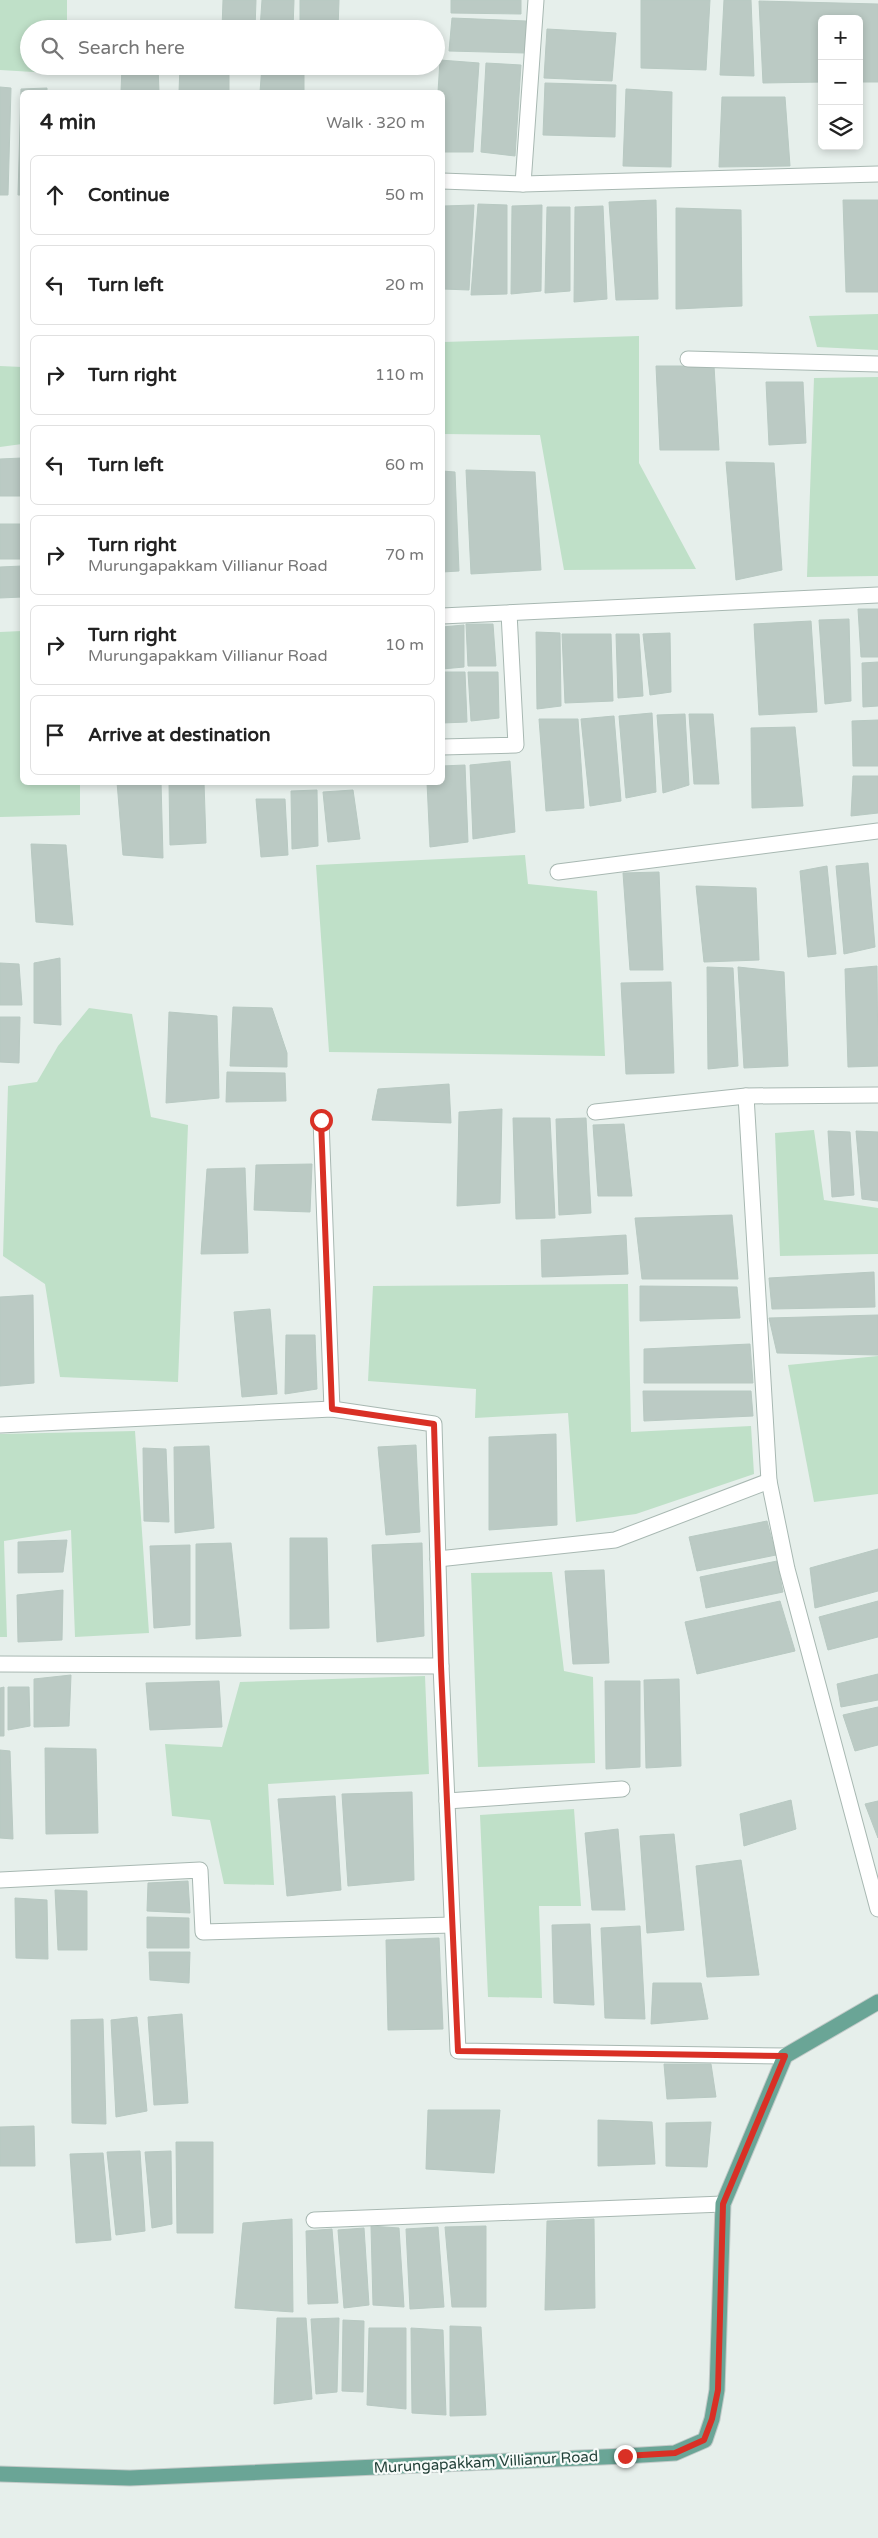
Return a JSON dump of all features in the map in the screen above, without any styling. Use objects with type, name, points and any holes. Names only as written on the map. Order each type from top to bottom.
[{"type":"main road","points":[[785,2056],[878,2002]]},
{"type":"main road","name":"Murungapakkam Villianur Road","points":[[0,2474],[130,2478],[675,2453],[704,2440],[712,2419],[718,2390],[723,2204],[785,2056]]},
{"type":"street","points":[[523,184],[536,0]]},
{"type":"street","points":[[445,180],[523,184],[878,174]]},
{"type":"street","points":[[688,360],[878,364]]},
{"type":"street","points":[[445,616],[878,595]]},
{"type":"street","points":[[445,747],[516,745],[509,613]]},
{"type":"street","points":[[558,872],[878,831]]},
{"type":"street","points":[[595,1112],[746,1096],[878,1095]]},
{"type":"street","points":[[746,1096],[769,1481],[787,1569],[878,1909]]},
{"type":"street","points":[[321,1120],[332,1409]]},
{"type":"street","points":[[0,1424],[332,1409],[434,1424],[441,1666],[458,2051],[785,2056]]},
{"type":"street","points":[[438,1559],[615,1540],[769,1481]]},
{"type":"street","points":[[0,1664],[441,1666]]},
{"type":"street","points":[[448,1801],[622,1789]]},
{"type":"street","points":[[0,1880],[200,1870],[203,1932],[452,1925]]},
{"type":"street","points":[[314,2220],[723,2204]]},
{"type":"green space","points":[[0,0],[67,0],[67,20],[20,20],[20,71],[0,70]]},
{"type":"green space","points":[[878,314],[878,350],[817,347],[809,316]]},
{"type":"green space","points":[[639,336],[639,463],[696,569],[564,570],[540,435],[445,434],[445,342]]},
{"type":"green space","points":[[0,366],[20,367],[20,444],[0,447]]},
{"type":"green space","points":[[878,377],[878,576],[807,577],[814,378]]},
{"type":"green space","points":[[20,631],[20,785],[80,785],[80,815],[0,817],[0,632]]},
{"type":"green space","points":[[525,855],[528,884],[597,891],[605,1056],[329,1052],[316,865]]},
{"type":"green space","points":[[89,1008],[132,1014],[151,1117],[188,1125],[178,1382],[60,1377],[45,1284],[3,1256],[8,1086],[37,1082],[58,1046]]},
{"type":"green space","points":[[814,1130],[824,1200],[878,1208],[878,1254],[780,1256],[775,1133]]},
{"type":"green space","points":[[628,1284],[631,1432],[751,1426],[754,1474],[636,1514],[576,1522],[568,1413],[475,1418],[476,1389],[368,1381],[373,1286]]},
{"type":"green space","points":[[878,1356],[878,1494],[814,1502],[788,1365]]},
{"type":"green space","points":[[135,1431],[149,1633],[75,1637],[71,1530],[4,1541],[7,1637],[0,1637],[0,1434]]},
{"type":"green space","points":[[552,1572],[564,1671],[593,1677],[595,1763],[478,1767],[471,1573]]},
{"type":"green space","points":[[425,1676],[429,1774],[268,1784],[274,1885],[224,1884],[210,1820],[172,1816],[165,1744],[222,1747],[240,1682]]},
{"type":"green space","points":[[574,1809],[581,1906],[539,1906],[542,1998],[488,1997],[480,1815]]},
{"type":"building","points":[[223,0],[256,0],[255,20],[222,20]]},
{"type":"building","points":[[262,0],[294,0],[293,20],[261,20]]},
{"type":"building","points":[[300,0],[339,0],[338,20],[300,20]]},
{"type":"building","points":[[451,0],[521,0],[521,14],[451,13]]},
{"type":"building","points":[[641,0],[710,0],[706,70],[641,68]]},
{"type":"building","points":[[724,0],[751,0],[754,76],[720,75]]},
{"type":"building","points":[[759,1],[878,4],[878,82],[863,82],[863,15],[818,15],[818,82],[763,83]]},
{"type":"building","points":[[452,18],[526,21],[525,53],[449,51]]},
{"type":"building","points":[[547,29],[616,33],[612,81],[544,78]]},
{"type":"building","points":[[445,60],[479,63],[473,152],[445,152],[445,90],[438,90],[439,75],[445,75]]},
{"type":"building","points":[[486,63],[521,65],[515,156],[481,152]]},
{"type":"building","points":[[122,75],[158,75],[159,90],[121,90]]},
{"type":"building","points":[[180,75],[229,75],[229,90],[179,90]]},
{"type":"building","points":[[261,75],[304,75],[304,90],[260,90]]},
{"type":"building","points":[[545,83],[616,85],[615,137],[543,135]]},
{"type":"building","points":[[0,87],[11,88],[8,195],[0,195]]},
{"type":"building","points":[[47,88],[47,90],[21,90]]},
{"type":"building","points":[[626,89],[672,92],[671,167],[623,166]]},
{"type":"building","points":[[722,97],[785,97],[790,166],[719,167]]},
{"type":"building","points":[[20,124],[20,195],[18,195]]},
{"type":"building","points":[[656,200],[658,299],[616,300],[609,202]]},
{"type":"building","points":[[843,200],[878,200],[878,292],[846,292]]},
{"type":"building","points":[[478,204],[507,205],[507,294],[471,295]]},
{"type":"building","points":[[474,205],[469,290],[445,289],[445,206]]},
{"type":"building","points":[[542,205],[541,291],[511,294],[512,206]]},
{"type":"building","points":[[603,206],[607,299],[574,302],[575,207]]},
{"type":"building","points":[[547,207],[570,207],[570,291],[545,293]]},
{"type":"building","points":[[676,208],[741,210],[742,306],[676,309]]},
{"type":"building","points":[[656,366],[714,366],[719,450],[660,450]]},
{"type":"building","points":[[766,382],[803,382],[806,443],[769,445]]},
{"type":"building","points":[[20,458],[20,496],[0,496],[0,459]]},
{"type":"building","points":[[726,462],[774,463],[782,570],[736,580]]},
{"type":"building","points":[[466,470],[535,472],[541,570],[471,574]]},
{"type":"building","points":[[445,471],[455,472],[459,571],[445,572]]},
{"type":"building","points":[[0,524],[20,524],[20,559],[0,559]]},
{"type":"building","points":[[20,566],[20,597],[0,598],[0,567]]},
{"type":"building","points":[[858,609],[878,609],[878,657],[861,657]]},
{"type":"building","points":[[849,619],[851,701],[825,704],[819,620]]},
{"type":"building","points":[[811,621],[817,712],[759,715],[754,624]]},
{"type":"building","points":[[466,624],[493,624],[496,666],[468,666]]},
{"type":"building","points":[[464,625],[464,667],[445,669],[445,627]]},
{"type":"building","points":[[536,632],[560,633],[561,706],[537,709]]},
{"type":"building","points":[[670,633],[671,692],[650,695],[643,634]]},
{"type":"building","points":[[562,634],[611,634],[613,701],[565,703]]},
{"type":"building","points":[[616,634],[639,634],[643,696],[618,698]]},
{"type":"building","points":[[878,662],[878,706],[863,707],[862,663]]},
{"type":"building","points":[[445,672],[465,672],[467,722],[445,723]]},
{"type":"building","points":[[468,672],[498,672],[499,718],[471,721]]},
{"type":"building","points":[[652,713],[656,792],[626,798],[619,716]]},
{"type":"building","points":[[685,714],[689,785],[663,793],[657,715]]},
{"type":"building","points":[[689,714],[713,714],[719,784],[694,784]]},
{"type":"building","points":[[614,716],[621,801],[590,806],[581,719]]},
{"type":"building","points":[[539,719],[578,719],[584,808],[546,811]]},
{"type":"building","points":[[878,720],[878,766],[853,766],[852,721]]},
{"type":"building","points":[[795,727],[803,806],[752,808],[751,728]]},
{"type":"building","points":[[510,761],[515,832],[473,839],[470,765]]},
{"type":"building","points":[[465,765],[468,842],[430,847],[427,785],[445,785],[445,766]]},
{"type":"building","points":[[853,776],[878,776],[878,813],[851,816]]},
{"type":"building","points":[[117,785],[161,785],[163,858],[123,855]]},
{"type":"building","points":[[169,785],[204,785],[206,843],[170,845]]},
{"type":"building","points":[[317,790],[318,846],[292,849],[291,791]]},
{"type":"building","points":[[353,790],[360,839],[328,842],[323,792]]},
{"type":"building","points":[[256,799],[285,799],[288,855],[261,857]]},
{"type":"building","points":[[31,844],[66,845],[73,925],[36,922]]},
{"type":"building","points":[[868,863],[875,947],[844,954],[836,866]]},
{"type":"building","points":[[827,866],[836,954],[808,957],[800,871]]},
{"type":"building","points":[[659,872],[663,970],[630,970],[623,873]]},
{"type":"building","points":[[696,886],[756,888],[759,960],[704,962]]},
{"type":"building","points":[[60,958],[61,1025],[34,1023],[34,963]]},
{"type":"building","points":[[0,963],[19,964],[22,1005],[0,1005]]},
{"type":"building","points":[[877,966],[878,1066],[848,1067],[845,969]]},
{"type":"building","points":[[707,967],[733,968],[738,1066],[708,1069]]},
{"type":"building","points":[[738,967],[784,972],[788,1066],[744,1068]]},
{"type":"building","points":[[671,982],[674,1073],[626,1074],[621,983]]},
{"type":"building","points":[[233,1007],[272,1008],[287,1053],[287,1067],[230,1066]]},
{"type":"building","points":[[169,1012],[217,1016],[219,1098],[166,1103]]},
{"type":"building","points":[[0,1017],[20,1017],[19,1063],[0,1062]]},
{"type":"building","points":[[227,1072],[285,1073],[286,1101],[226,1102]]},
{"type":"building","points":[[449,1084],[451,1123],[372,1120],[378,1089]]},
{"type":"building","points":[[502,1109],[500,1203],[457,1206],[459,1112]]},
{"type":"building","points":[[513,1118],[550,1118],[555,1218],[516,1219]]},
{"type":"building","points":[[586,1118],[591,1213],[559,1215],[556,1119]]},
{"type":"building","points":[[624,1124],[632,1196],[598,1196],[593,1125]]},
{"type":"building","points":[[828,1131],[850,1132],[854,1195],[832,1197]]},
{"type":"building","points":[[856,1131],[878,1132],[878,1201],[862,1199]]},
{"type":"building","points":[[312,1164],[310,1212],[254,1210],[256,1165]]},
{"type":"building","points":[[245,1168],[248,1253],[201,1254],[207,1169]]},
{"type":"building","points":[[732,1215],[738,1279],[642,1279],[635,1218]]},
{"type":"building","points":[[626,1235],[628,1274],[542,1277],[541,1240]]},
{"type":"building","points":[[874,1272],[875,1307],[772,1309],[769,1278]]},
{"type":"building","points":[[640,1286],[737,1287],[740,1318],[640,1321]]},
{"type":"building","points":[[33,1295],[34,1383],[0,1386],[0,1297]]},
{"type":"building","points":[[270,1309],[277,1394],[242,1397],[234,1312]]},
{"type":"building","points":[[878,1315],[878,1355],[777,1353],[769,1318]]},
{"type":"building","points":[[286,1335],[315,1335],[317,1389],[285,1394]]},
{"type":"building","points":[[750,1344],[753,1383],[644,1383],[644,1349]]},
{"type":"building","points":[[643,1391],[751,1391],[753,1416],[644,1421]]},
{"type":"building","points":[[556,1434],[557,1525],[489,1530],[489,1437]]},
{"type":"building","points":[[416,1445],[420,1532],[386,1535],[378,1447]]},
{"type":"building","points":[[209,1446],[214,1528],[175,1533],[174,1447]]},
{"type":"building","points":[[143,1448],[166,1449],[169,1522],[144,1521]]},
{"type":"building","points":[[767,1521],[776,1555],[697,1571],[689,1537]]},
{"type":"building","points":[[290,1538],[327,1538],[329,1628],[290,1629]]},
{"type":"building","points":[[67,1540],[63,1572],[18,1573],[18,1542]]},
{"type":"building","points":[[231,1543],[241,1636],[196,1639],[196,1544]]},
{"type":"building","points":[[422,1543],[424,1636],[377,1642],[372,1545]]},
{"type":"building","points":[[190,1545],[190,1625],[154,1628],[150,1546]]},
{"type":"building","points":[[878,1549],[878,1591],[815,1608],[810,1568]]},
{"type":"building","points":[[777,1561],[783,1592],[706,1608],[700,1577]]},
{"type":"building","points":[[604,1570],[609,1663],[573,1664],[565,1571]]},
{"type":"building","points":[[63,1590],[62,1640],[18,1642],[17,1595]]},
{"type":"building","points":[[780,1601],[795,1651],[697,1674],[685,1622]]},
{"type":"building","points":[[878,1601],[878,1637],[828,1650],[819,1617]]},
{"type":"building","points":[[878,1674],[878,1700],[841,1707],[837,1684]]},
{"type":"building","points":[[71,1675],[69,1726],[34,1727],[34,1679]]},
{"type":"building","points":[[679,1679],[681,1766],[646,1768],[644,1680]]},
{"type":"building","points":[[219,1681],[222,1727],[150,1730],[146,1683]]},
{"type":"building","points":[[605,1681],[640,1681],[640,1767],[606,1769]]},
{"type":"building","points":[[4,1687],[4,1736],[0,1736],[0,1688]]},
{"type":"building","points":[[8,1687],[29,1687],[30,1726],[8,1730]]},
{"type":"building","points":[[878,1707],[878,1745],[855,1751],[843,1715]]},
{"type":"building","points":[[45,1748],[96,1749],[98,1833],[46,1834]]},
{"type":"building","points":[[0,1750],[10,1751],[13,1839],[0,1838]]},
{"type":"building","points":[[412,1792],[414,1880],[348,1886],[342,1794]]},
{"type":"building","points":[[335,1796],[341,1890],[287,1896],[278,1799]]},
{"type":"building","points":[[791,1800],[796,1829],[744,1846],[740,1814]]},
{"type":"building","points":[[878,1801],[878,1838],[865,1804]]},
{"type":"building","points":[[618,1829],[625,1910],[592,1910],[585,1833]]},
{"type":"building","points":[[674,1834],[684,1930],[647,1933],[640,1836]]},
{"type":"building","points":[[741,1860],[759,1975],[707,1977],[696,1866]]},
{"type":"building","points":[[188,1881],[190,1913],[147,1911],[148,1883]]},
{"type":"building","points":[[55,1890],[87,1891],[87,1950],[58,1950]]},
{"type":"building","points":[[15,1898],[47,1900],[48,1959],[16,1958]]},
{"type":"building","points":[[147,1917],[189,1918],[189,1948],[147,1948]]},
{"type":"building","points":[[590,1924],[594,2005],[554,2003],[552,1925]]},
{"type":"building","points":[[640,1926],[645,2019],[605,2018],[601,1928]]},
{"type":"building","points":[[439,1938],[443,2029],[388,2030],[386,1940]]},
{"type":"building","points":[[149,1952],[190,1952],[189,1983],[150,1980]]},
{"type":"building","points":[[653,1983],[701,1983],[708,2019],[651,2024]]},
{"type":"building","points":[[182,2014],[188,2103],[154,2105],[148,2017]]},
{"type":"building","points":[[137,2017],[147,2111],[116,2117],[111,2020]]},
{"type":"building","points":[[103,2019],[106,2124],[72,2123],[71,2020]]},
{"type":"building","points":[[664,2064],[711,2064],[716,2097],[667,2099]]},
{"type":"building","points":[[428,2110],[500,2110],[494,2173],[426,2169]]},
{"type":"building","points":[[598,2120],[652,2122],[655,2164],[598,2166]]},
{"type":"building","points":[[711,2122],[707,2167],[666,2166],[666,2123]]},
{"type":"building","points":[[34,2126],[35,2166],[0,2166],[0,2127]]},
{"type":"building","points":[[176,2142],[213,2142],[213,2233],[177,2233]]},
{"type":"building","points":[[140,2151],[145,2231],[116,2235],[107,2152]]},
{"type":"building","points":[[171,2151],[172,2224],[152,2228],[145,2152]]},
{"type":"building","points":[[103,2153],[111,2240],[76,2243],[70,2154]]},
{"type":"building","points":[[292,2219],[293,2312],[235,2308],[243,2223]]},
{"type":"building","points":[[594,2219],[595,2308],[545,2310],[547,2221]]},
{"type":"building","points":[[371,2226],[399,2228],[404,2307],[373,2305]]},
{"type":"building","points":[[486,2226],[486,2307],[452,2307],[445,2227]]},
{"type":"building","points":[[438,2227],[444,2307],[410,2309],[406,2229]]},
{"type":"building","points":[[364,2228],[369,2305],[344,2308],[338,2230]]},
{"type":"building","points":[[332,2229],[338,2303],[308,2304],[306,2231]]},
{"type":"building","points":[[277,2318],[306,2318],[312,2399],[274,2404]]},
{"type":"building","points":[[339,2318],[337,2392],[316,2394],[311,2319]]},
{"type":"building","points":[[343,2320],[364,2321],[363,2392],[342,2391]]},
{"type":"building","points":[[450,2326],[481,2327],[486,2415],[450,2416]]},
{"type":"building","points":[[369,2328],[406,2328],[406,2409],[367,2405]]},
{"type":"building","points":[[411,2328],[443,2330],[446,2415],[412,2413]]},
{"type":"route","points":[[321,1120],[332,1409],[434,1424],[441,1666],[458,2051],[785,2056],[723,2204],[718,2390],[712,2419],[704,2440],[675,2453],[625,2456]]}]
